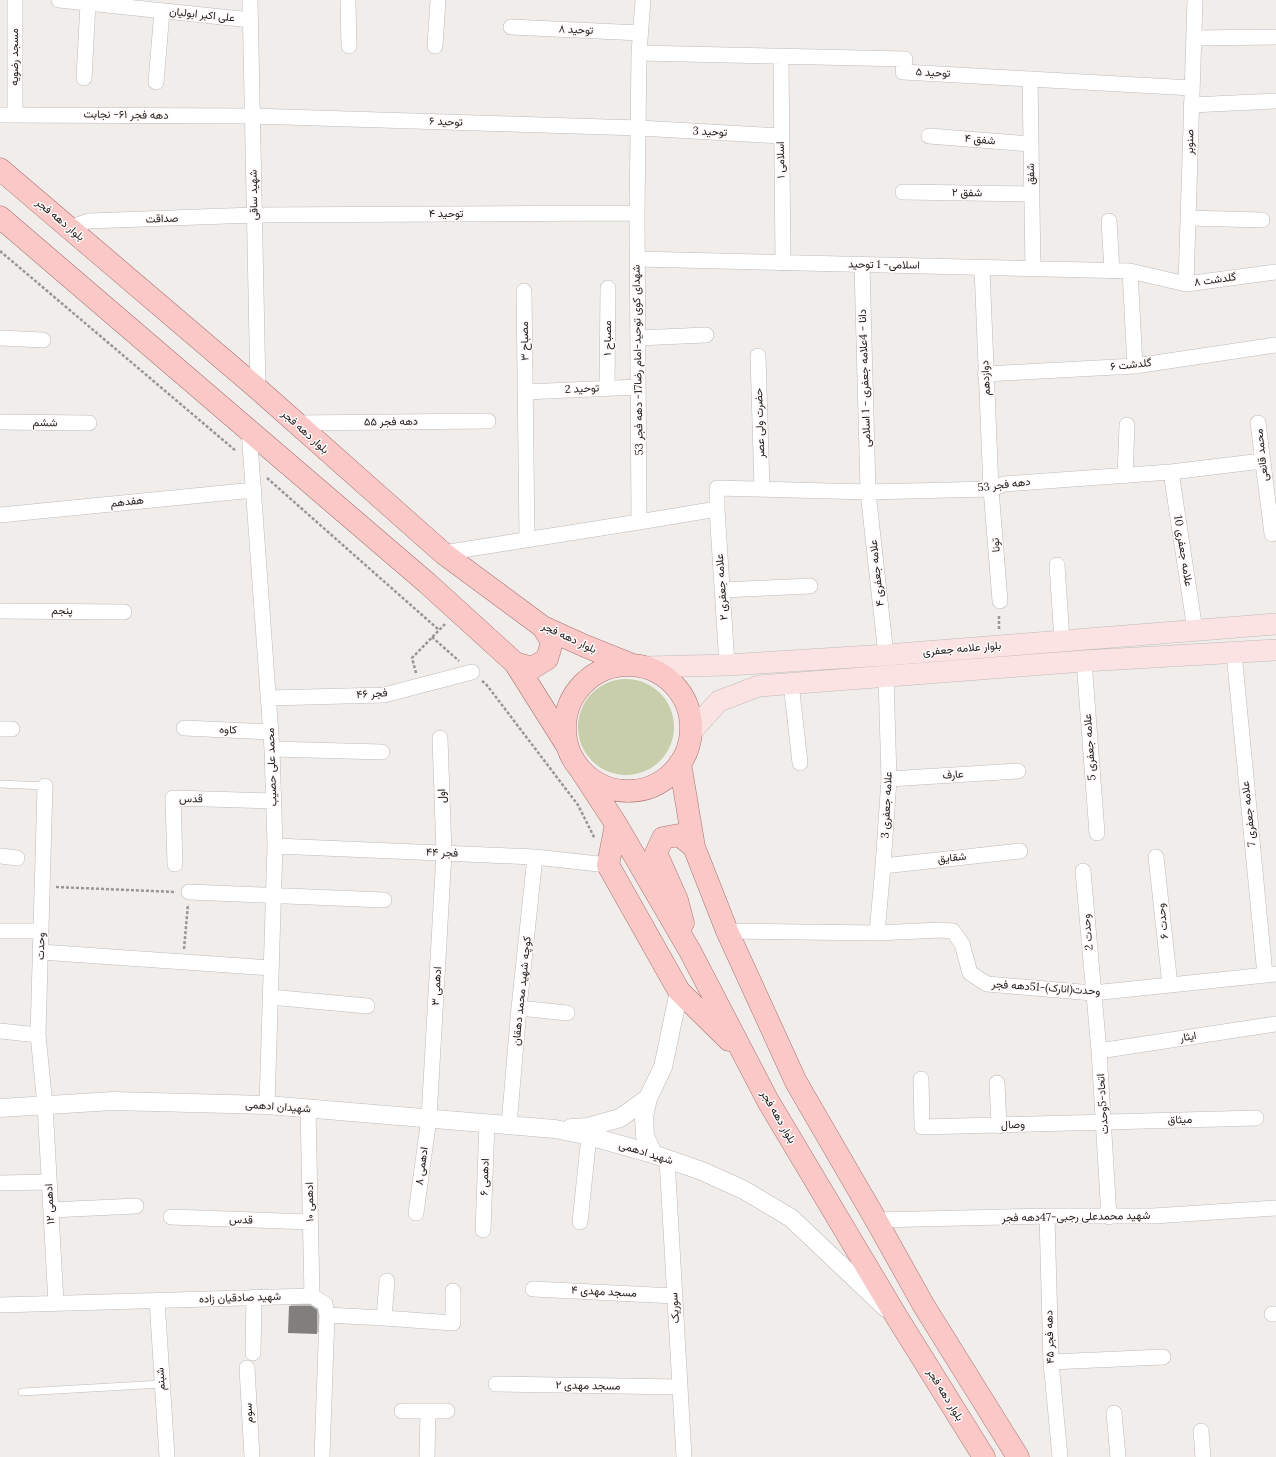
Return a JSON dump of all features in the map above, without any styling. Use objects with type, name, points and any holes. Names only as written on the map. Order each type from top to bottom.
[{"type":"main road","name":"بلوار دهه فجر","points":[[0,169],[258,389],[443,553],[543,627],[585,646],[639,666]]},
{"type":"main road","points":[[0,217],[427,582],[515,664],[566,744],[572,759],[582,772],[594,782],[609,789],[625,791],[641,790],[656,784],[670,775],[680,763],[688,748],[691,732],[690,716],[685,700],[675,686],[662,675],[639,666],[614,666],[598,672],[584,682],[573,695],[566,710],[564,727],[566,744]]},
{"type":"main road","name":"بلوار علامه جعفری","points":[[639,666],[728,665],[886,655],[1276,624]]},
{"type":"main road","points":[[515,664],[532,668],[547,659],[552,642],[543,627]]},
{"type":"main road","points":[[1062,641],[1063,664]]},
{"type":"main road","name":"بلوار علامه جعفری","points":[[691,732],[719,702],[759,686],[1063,664],[1084,661],[1276,650]]},
{"type":"main road","points":[[680,763],[694,847],[727,931],[796,1082],[924,1306],[1018,1457]]},
{"type":"main road","name":"بلوار دهه فجر","points":[[582,772],[616,824],[690,951],[768,1101],[898,1319],[984,1457]]},
{"type":"main road","points":[[616,824],[608,865],[679,991],[744,1055]]},
{"type":"main road","points":[[690,951],[677,900],[656,853],[663,838],[679,835],[694,847]]},
{"type":"street","name":"مسجد رضویه","points":[[15,0],[16,114]]},
{"type":"street","name":"علی اکبر ابولیان","points":[[59,0],[251,20]]},
{"type":"street","name":"شهید ساقی","points":[[250,0],[258,389]]},
{"type":"street","points":[[348,0],[349,46]]},
{"type":"street","points":[[435,46],[438,0]]},
{"type":"street","name":"شهدای کوی توحید-امام رضا17- دهه فجر 53","points":[[639,522],[637,213],[639,53],[643,0]]},
{"type":"street","name":"صنوبر","points":[[1186,284],[1194,0]]},
{"type":"street","points":[[84,78],[88,3]]},
{"type":"street","points":[[156,82],[162,11]]},
{"type":"street","name":"توحید ۸","points":[[511,27],[641,33]]},
{"type":"street","points":[[1194,38],[1276,37]]},
{"type":"street","name":"توحید ۵","points":[[639,53],[905,60],[903,72],[1192,88]]},
{"type":"street","name":"اسلامی ۱","points":[[781,57],[783,263]]},
{"type":"street","name":"شفق","points":[[1030,79],[1033,269]]},
{"type":"street","points":[[1191,104],[1276,101]]},
{"type":"street","name":"دهه فجر ۶۱- نجابت","points":[[0,115],[252,116]]},
{"type":"street","name":"توحید ۶","points":[[252,116],[639,128]]},
{"type":"street","name":"توحید 3","points":[[639,128],[781,136]]},
{"type":"street","name":"شفق ۴","points":[[929,136],[1031,144]]},
{"type":"street","name":"شفق ۲","points":[[903,192],[1032,194]]},
{"type":"street","name":"توحید ۴","points":[[254,216],[637,213]]},
{"type":"street","name":"صداقت","points":[[70,228],[88,221],[254,216]]},
{"type":"street","points":[[1188,218],[1262,220]]},
{"type":"street","points":[[1109,222],[1112,271]]},
{"type":"street","name":"اسلامی- 1 توحید","points":[[637,259],[1130,271]]},
{"type":"street","name":"دانا - 4علامه جعفری - 1 اسلامی","points":[[862,265],[868,492]]},
{"type":"street","name":"دوازدهم","points":[[982,268],[985,374],[991,489]]},
{"type":"street","points":[[1130,271],[1135,366]]},
{"type":"street","name":"گلدشت ۸","points":[[1130,271],[1186,284],[1276,272]]},
{"type":"street","name":"مصباح ۱","points":[[607,388],[608,288]]},
{"type":"street","name":"مصباح ۳","points":[[524,291],[527,539]]},
{"type":"street","points":[[638,338],[706,335]]},
{"type":"street","points":[[0,338],[43,340]]},
{"type":"street","name":"گلدشت ۶","points":[[985,374],[1135,366],[1276,345]]},
{"type":"street","name":"حضرت ولی عصر","points":[[758,356],[762,489]]},
{"type":"street","name":"توحید 2","points":[[525,392],[638,387]]},
{"type":"street","name":"دهه فجر ۵۵","points":[[295,423],[488,421]]},
{"type":"street","name":"ششم","points":[[0,422],[89,423]]},
{"type":"street","name":"محمد قانعی","points":[[1258,423],[1272,534]]},
{"type":"street","points":[[1125,476],[1127,425]]},
{"type":"street","name":"محمد علی حصیب","points":[[249,430],[271,732],[274,801],[275,846],[267,1105]]},
{"type":"street","name":"دهه فجر 53","points":[[717,509],[717,488],[868,492],[991,489],[1004,484],[1171,472],[1262,461]]},
{"type":"street","name":"علامه جعفری 10","points":[[1171,472],[1195,630]]},
{"type":"street","name":"تونا","points":[[991,489],[1000,601]]},
{"type":"street","name":"هفدهم","points":[[0,515],[254,490]]},
{"type":"street","name":"علامه جعفری ۴","points":[[868,492],[886,655]]},
{"type":"street","points":[[443,553],[717,509]]},
{"type":"street","name":"علامه جعفری ۲","points":[[717,509],[728,665]]},
{"type":"street","points":[[1057,565],[1062,641]]},
{"type":"street","points":[[722,590],[810,586]]},
{"type":"street","name":"پنجم","points":[[0,611],[124,612]]},
{"type":"street","name":"علامه جعفری 7","points":[[1234,653],[1270,974]]},
{"type":"street","name":"علامه جعفری 5","points":[[1084,661],[1097,833]]},
{"type":"street","name":"فجر ۴۶","points":[[268,698],[384,695],[472,672]]},
{"type":"street","name":"علامه جعفری 3","points":[[877,933],[884,866],[889,779],[886,677]]},
{"type":"street","points":[[791,684],[800,763]]},
{"type":"street","name":"کاوه","points":[[184,728],[271,732]]},
{"type":"street","name":"اول","points":[[440,738],[444,853]]},
{"type":"street","points":[[272,749],[382,752]]},
{"type":"street","name":"عارف","points":[[889,779],[1018,771]]},
{"type":"street","name":"وحدت","points":[[45,786],[38,1035],[45,1105]]},
{"type":"street","name":"قدس","points":[[175,864],[173,798],[274,801]]},
{"type":"street","name":"فجر ۴۴","points":[[275,846],[535,857],[608,865]]},
{"type":"street","name":"شقایق","points":[[884,866],[1020,850]]},
{"type":"street","name":"ادهمی ۳","points":[[429,1118],[444,853]]},
{"type":"street","points":[[0,856],[17,858]]},
{"type":"street","name":"کوچه شهید محمد دهقان","points":[[509,1125],[519,1008],[535,857]]},
{"type":"street","name":"وحدت ۶","points":[[1156,857],[1170,985]]},
{"type":"street","name":"وحدت 2","points":[[1083,871],[1093,992]]},
{"type":"street","points":[[189,892],[384,900]]},
{"type":"street","name":"وحدت(انارک)-51دهه فجر","points":[[727,931],[877,933],[940,930],[953,931],[962,944],[970,973],[987,984],[1093,992],[1270,974]]},
{"type":"street","points":[[0,931],[41,931]]},
{"type":"street","points":[[41,952],[271,968]]},
{"type":"street","points":[[660,1156],[645,1136],[644,1117],[648,1098],[663,1066],[679,991]]},
{"type":"street","name":"اتحاد-5وحدت","points":[[1093,992],[1099,1051],[1109,1217]]},
{"type":"street","points":[[270,997],[367,1006]]},
{"type":"street","points":[[519,1008],[567,1013]]},
{"type":"street","name":"ایثار","points":[[1099,1051],[1276,1024]]},
{"type":"street","points":[[0,1031],[38,1035]]},
{"type":"street","name":"وصال","points":[[921,1079],[922,1128],[1104,1122]]},
{"type":"street","points":[[997,1083],[999,1126]]},
{"type":"street","points":[[554,1129],[588,1127],[620,1118],[648,1098]]},
{"type":"street","name":"شهیدان ادهمی","points":[[0,1108],[113,1101],[267,1105],[554,1129]]},
{"type":"street","name":"ادهمی ۱۲","points":[[45,1105],[56,1303]]},
{"type":"street","name":"ادهمی ۱۰","points":[[308,1108],[312,1296]]},
{"type":"street","name":"ادهمی ۸","points":[[416,1213],[429,1118]]},
{"type":"street","name":"میثاق","points":[[1104,1122],[1256,1118]]},
{"type":"street","name":"ادهمی ۶","points":[[483,1230],[487,1123]]},
{"type":"street","name":"شهید ادهمی","points":[[554,1129],[589,1136],[660,1156],[702,1171],[744,1190],[791,1218],[898,1319]]},
{"type":"street","points":[[580,1222],[589,1136]]},
{"type":"street","name":"سوریک","points":[[660,1156],[674,1296],[684,1457]]},
{"type":"street","points":[[0,1183],[49,1182]]},
{"type":"street","points":[[51,1210],[136,1206]]},
{"type":"street","name":"شهید محمدعلی رجبی-47دهه فجر","points":[[876,1220],[1047,1216],[1153,1216],[1276,1208]]},
{"type":"street","name":"دهه فجر ۴۵","points":[[1047,1216],[1051,1362],[1060,1457]]},
{"type":"street","name":"قدس","points":[[171,1217],[310,1222]]},
{"type":"street","points":[[384,1318],[387,1281]]},
{"type":"street","name":"مسجد مهدی ۴","points":[[534,1289],[674,1296]]},
{"type":"street","points":[[327,1315],[453,1324],[453,1291]]},
{"type":"street","points":[[312,1296],[325,1304],[327,1315],[322,1457]]},
{"type":"street","name":"شهید صادقیان زاده","points":[[0,1305],[312,1296]]},
{"type":"street","points":[[253,1353],[254,1297]]},
{"type":"street","name":"شبنم","points":[[157,1300],[167,1457]]},
{"type":"street","points":[[1051,1362],[1163,1357]]},
{"type":"street","name":"سوم","points":[[247,1368],[252,1457]]},
{"type":"street","name":"مسجد مهدی ۲","points":[[496,1384],[680,1387]]},
{"type":"street","points":[[402,1411],[446,1411]]},
{"type":"street","points":[[427,1457],[428,1411]]},
{"type":"street","points":[[1114,1413],[1118,1457]]},
{"type":"street","points":[[1201,1431],[1203,1457]]},
{"type":"lane","points":[[0,784],[45,786]]},
{"type":"lane","points":[[22,1392],[162,1384]]},
{"type":"path","points":[[0,251],[252,465],[439,630]]},
{"type":"path","points":[[998,646],[1000,601]]},
{"type":"path","points":[[420,686],[412,658],[458,611]]},
{"type":"path","points":[[432,638],[486,684],[578,805],[608,865]]},
{"type":"path","points":[[43,887],[189,892],[184,962]]},
{"type":"green space","points":[[626,679],[645,682],[660,693],[671,708],[674,727],[671,746],[660,761],[645,772],[626,775],[607,772],[592,761],[581,746],[578,727],[581,708],[592,693],[607,682]]},
{"type":"building","points":[[289,1306],[311,1306],[317,1310],[317,1334],[288,1333]]}]
